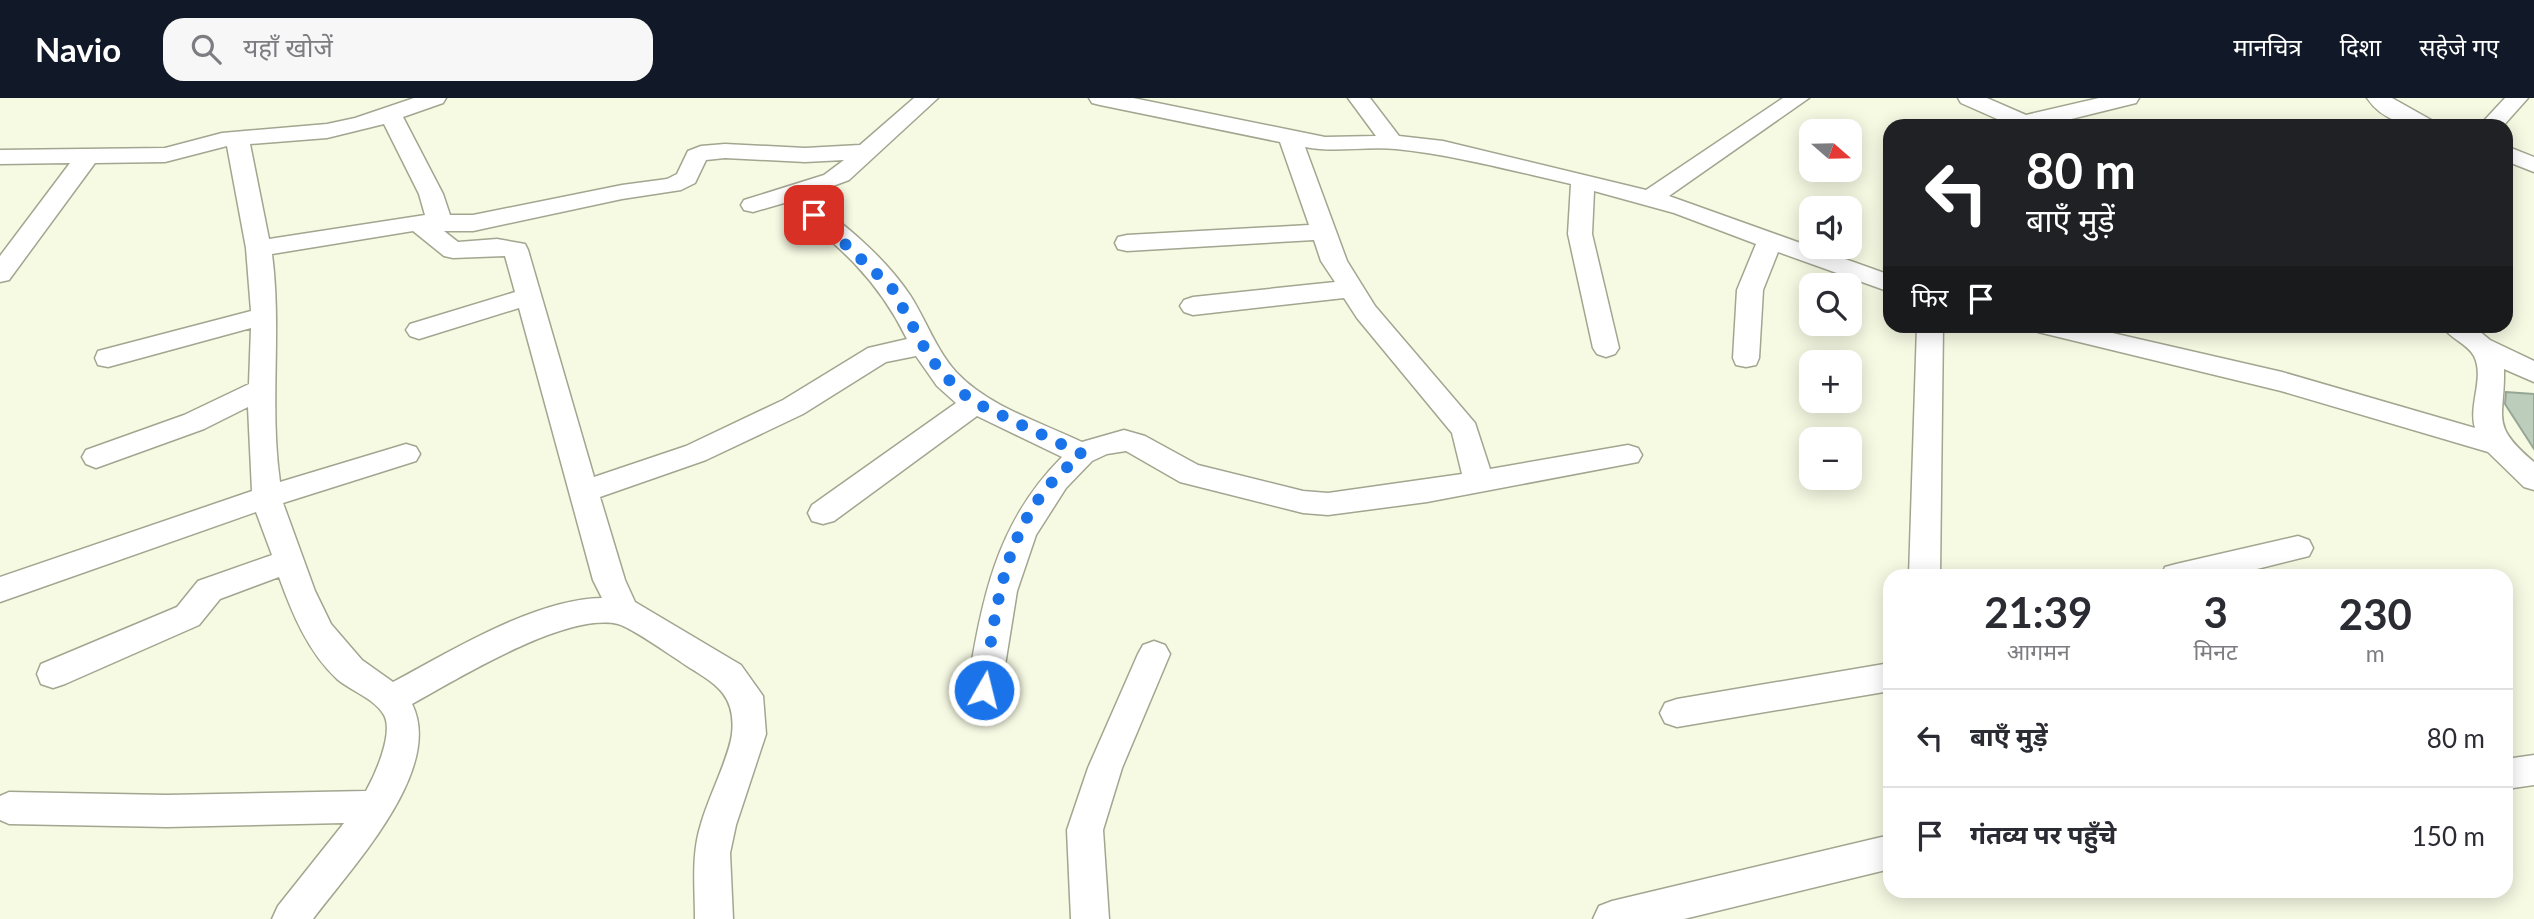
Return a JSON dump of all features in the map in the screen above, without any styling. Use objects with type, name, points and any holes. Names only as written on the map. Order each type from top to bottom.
[{"type":"street","points":[[0,157],[165,155],[237,138],[327,131],[391,116],[435,98]]},
{"type":"street","points":[[753,205],[832,180],[928,98]]},
{"type":"street","points":[[1101,98],[1325,144],[1392,142],[1443,148],[1583,180],[1652,197],[1883,281]]},
{"type":"street","points":[[1359,98],[1392,142]]},
{"type":"street","points":[[1652,197],[1798,98]]},
{"type":"street","points":[[1969,98],[2017,119]]},
{"type":"street","points":[[2047,119],[2128,98]]},
{"type":"street","points":[[2378,98],[2411,119]]},
{"type":"street","points":[[2497,119],[2517,98]]},
{"type":"street","points":[[391,116],[431,194],[429,223],[453,250],[497,247],[516,250],[527,297],[609,580],[624,611]]},
{"type":"street","points":[[237,138],[260,248],[264,316],[260,390],[267,496],[289,561],[326,644],[352,672],[391,699],[403,722],[400,746],[390,780],[376,807],[291,919]]},
{"type":"street","points":[[1290,138],[1334,261],[1366,312],[1460,422],[1465,430],[1479,482]]},
{"type":"street","points":[[260,248],[429,223],[473,223],[622,192],[673,185],[687,178],[695,156],[711,151],[805,155],[868,152]]},
{"type":"street","points":[[2513,156],[2534,165]]},
{"type":"street","points":[[0,274],[87,157]]},
{"type":"street","points":[[1583,180],[1580,234],[1606,348]]},
{"type":"street","points":[[787,194],[829,228],[892,288],[944,376],[976,403],[1082,454]]},
{"type":"street","points":[[1127,243],[1323,232]]},
{"type":"street","points":[[1746,358],[1750,290],[1770,240]]},
{"type":"street","points":[[1193,306],[1351,289]]},
{"type":"street","points":[[419,330],[527,297]]},
{"type":"street","points":[[108,358],[264,316]]},
{"type":"street","points":[[1924,569],[1930,333]]},
{"type":"street","points":[[2076,333],[2282,382],[2496,444]]},
{"type":"street","points":[[2465,333],[2484,347],[2527,360]]},
{"type":"street","points":[[585,491],[695,453],[764,422],[878,354],[924,345]]},
{"type":"street","points":[[2484,347],[2491,363],[2486,408],[2488,425],[2496,444],[2534,479]]},
{"type":"street","points":[[96,457],[194,422],[260,390]]},
{"type":"street","points":[[823,513],[976,403]]},
{"type":"street","points":[[984,690],[998,599],[1020,534],[1046,489],[1082,454],[1100,445],[1124,440],[1198,476],[1303,502],[1328,504],[1479,482],[1628,455]]},
{"type":"street","points":[[0,590],[267,496],[407,454]]},
{"type":"street","points":[[2206,569],[2298,548]]},
{"type":"street","points":[[53,674],[188,616],[209,590],[289,561]]},
{"type":"street","points":[[391,699],[500,643],[554,619],[602,608],[624,611],[729,675],[746,696],[749,734],[722,813],[712,853],[714,919]]},
{"type":"street","points":[[1090,919],[1085,844],[1092,804],[1154,654]]},
{"type":"street","points":[[1677,713],[1883,678]]},
{"type":"street","points":[[2513,773],[2534,770]]},
{"type":"street","points":[[9,808],[167,811],[376,807]]},
{"type":"street","points":[[1612,919],[1883,854]]},
{"type":"building","points":[[2506,392],[2534,394],[2534,449],[2505,404]]},
{"type":"route","points":[[814,215],[892,288],[930,358],[957,389],[976,403],[1082,454],[1046,489],[1020,534],[998,599],[984,690]]}]
